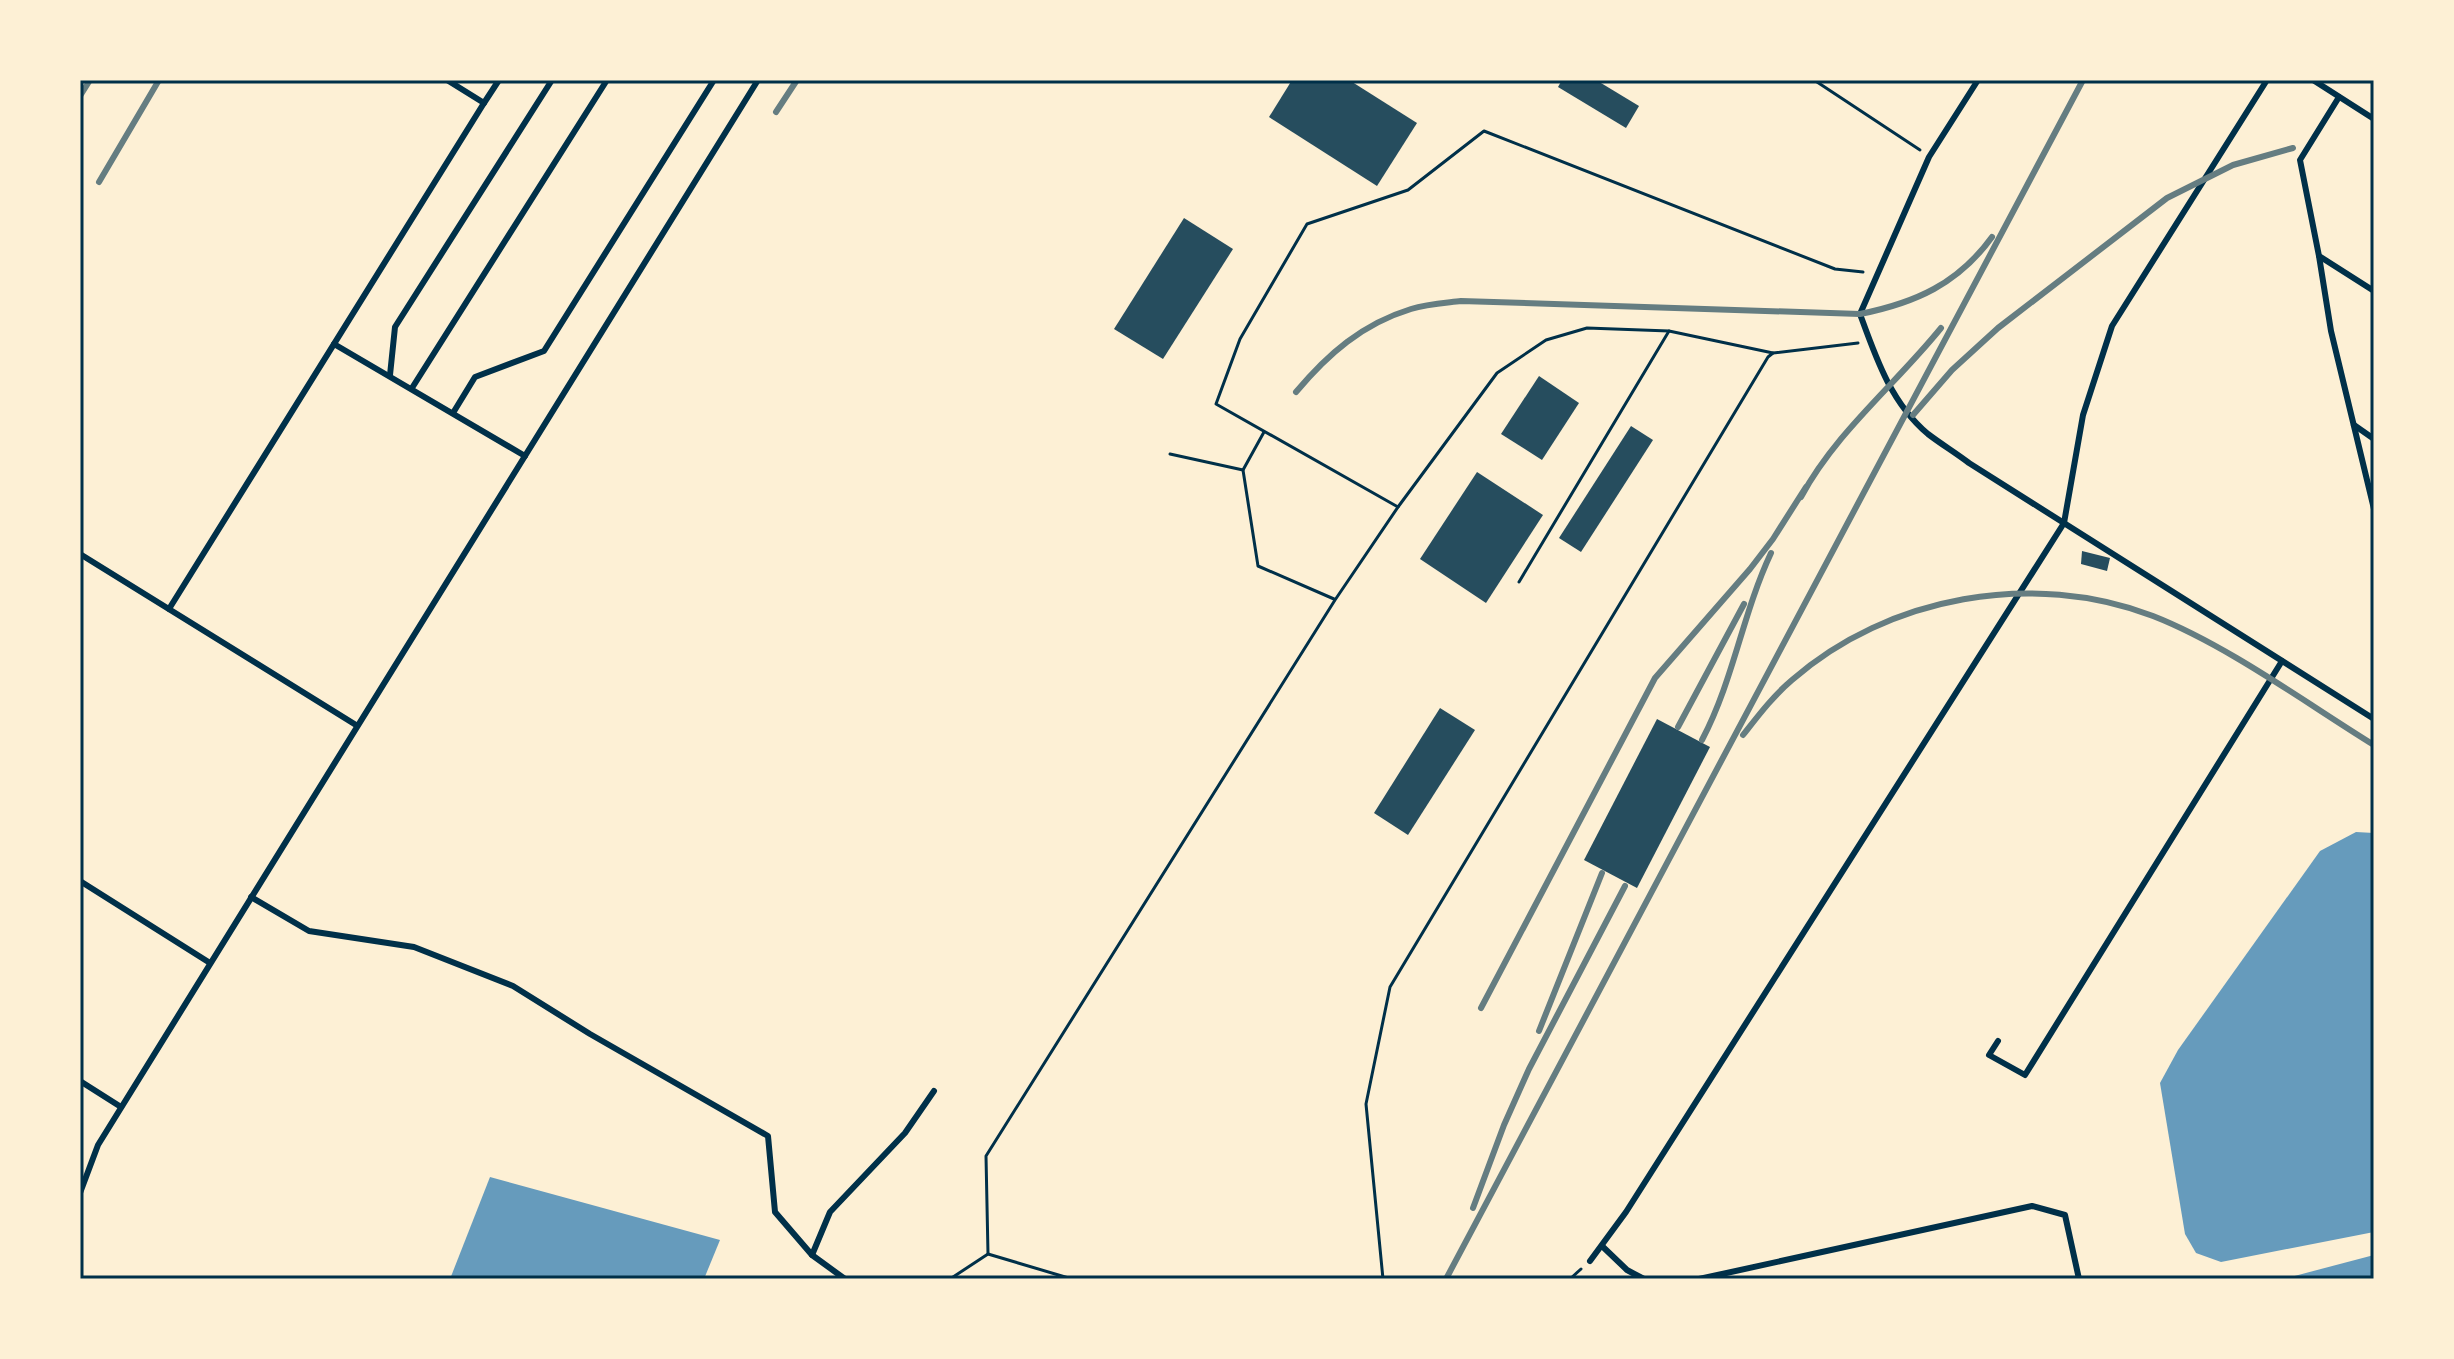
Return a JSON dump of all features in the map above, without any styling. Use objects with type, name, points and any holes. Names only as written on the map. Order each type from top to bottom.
[{"type":"lane","points":[[447,80],[484,103]]},
{"type":"lane","points":[[169,609],[499,80]]},
{"type":"lane","points":[[390,375],[395,327],[552,80]]},
{"type":"lane","points":[[412,388],[607,80]]},
{"type":"lane","points":[[453,413],[475,377],[544,351],[714,80]]},
{"type":"lane","points":[[80,1193],[98,1145],[121,1107],[758,80]]},
{"type":"lane","points":[[1978,80],[1929,157],[1860,314],[1888,386],[1928,434],[2374,719]]},
{"type":"lane","points":[[1590,1261],[1626,1212],[2064,523],[2083,415],[2112,326],[2267,80]]},
{"type":"lane","points":[[2313,80],[2374,119]]},
{"type":"lane","points":[[2339,97],[2300,160],[2331,331],[2374,509]]},
{"type":"lane","points":[[2319,256],[2374,291]]},
{"type":"lane","points":[[334,344],[525,456]]},
{"type":"lane","points":[[2354,425],[2374,439]]},
{"type":"lane","points":[[80,554],[356,725]]},
{"type":"lane","points":[[1998,1041],[1989,1055],[2025,1075],[2282,661]]},
{"type":"lane","points":[[80,881],[210,963]]},
{"type":"lane","points":[[251,897],[309,931],[414,947],[513,986],[768,1136],[775,1212],[812,1255],[845,1279]]},
{"type":"lane","points":[[80,1081],[121,1107]]},
{"type":"lane","points":[[812,1255],[830,1212],[905,1133],[934,1091]]},
{"type":"lane","points":[[1699,1279],[2032,1206],[2065,1215],[2079,1279]]},
{"type":"lane","points":[[1602,1246],[1627,1270],[1644,1279]]},
{"type":"path","points":[[1814,80],[1929,157]]},
{"type":"path","points":[[1398,507],[1216,404],[1240,339],[1307,224],[1408,190],[1484,131],[1835,269],[1878,274]]},
{"type":"path","points":[[988,1254],[986,1156],[1335,600],[1398,507],[1497,373],[1546,340],[1587,328],[1669,331],[1773,353],[1870,341]]},
{"type":"path","points":[[1519,582],[1669,331]]},
{"type":"path","points":[[1383,1279],[1366,1104],[1390,987],[1773,353]]},
{"type":"path","points":[[1264,432],[1243,470],[1258,566],[1335,600]]},
{"type":"path","points":[[1170,454],[1243,470]]},
{"type":"path","points":[[950,1279],[988,1254],[1072,1279]]},
{"type":"water","points":[[2356,832],[2374,833],[2374,1232],[2221,1262],[2196,1253],[2185,1234],[2160,1083],[2178,1050],[2320,851]]},
{"type":"water","points":[[490,1177],[720,1240],[704,1279],[450,1279]]},
{"type":"water","points":[[2374,1255],[2374,1279],[2283,1279]]},
{"type":"building","points":[[1292,80],[1349,80],[1417,123],[1377,186],[1269,117]]},
{"type":"building","points":[[1562,80],[1596,80],[1639,106],[1626,128],[1558,87]]},
{"type":"building","points":[[1184,218],[1233,249],[1163,359],[1114,329]]},
{"type":"building","points":[[1539,376],[1579,403],[1542,460],[1501,434]]},
{"type":"building","points":[[1631,426],[1653,440],[1581,552],[1559,538]]},
{"type":"building","points":[[1477,472],[1543,515],[1486,603],[1420,559]]},
{"type":"building","points":[[2082,551],[2110,558],[2107,571],[2081,564]]},
{"type":"building","points":[[1440,708],[1475,730],[1408,835],[1374,813]]},
{"type":"building","points":[[1657,719],[1710,747],[1637,888],[1584,860]]},
{"type":"railway","points":[[80,96],[90,80]]},
{"type":"railway","points":[[99,182],[159,80]]},
{"type":"railway","points":[[776,112],[797,80]]},
{"type":"railway","points":[[1446,1279],[2083,80]]},
{"type":"railway","points":[[1913,415],[1952,370],[1998,328],[2167,198],[2233,165],[2293,148]]},
{"type":"railway","points":[[1296,392],[1347,342],[1377,323],[1417,307],[1461,301],[1860,314],[1899,304],[1934,289],[1965,267],[1992,237]]},
{"type":"railway","points":[[1801,497],[1831,451],[1941,328]]},
{"type":"railway","points":[[1481,1008],[1655,678],[1750,569],[1806,487]]},
{"type":"railway","points":[[1702,740],[1722,694],[1752,600],[1771,553]]},
{"type":"railway","points":[[1743,735],[1792,680],[1830,651],[1872,628],[1917,611],[1964,599],[2011,594],[2059,595],[2107,602],[2153,616],[2238,658],[2374,745]]},
{"type":"railway","points":[[1678,727],[1744,604]]},
{"type":"railway","points":[[1539,1031],[1602,873]]},
{"type":"railway","points":[[1473,1208],[1529,1069],[1625,886]]}]
